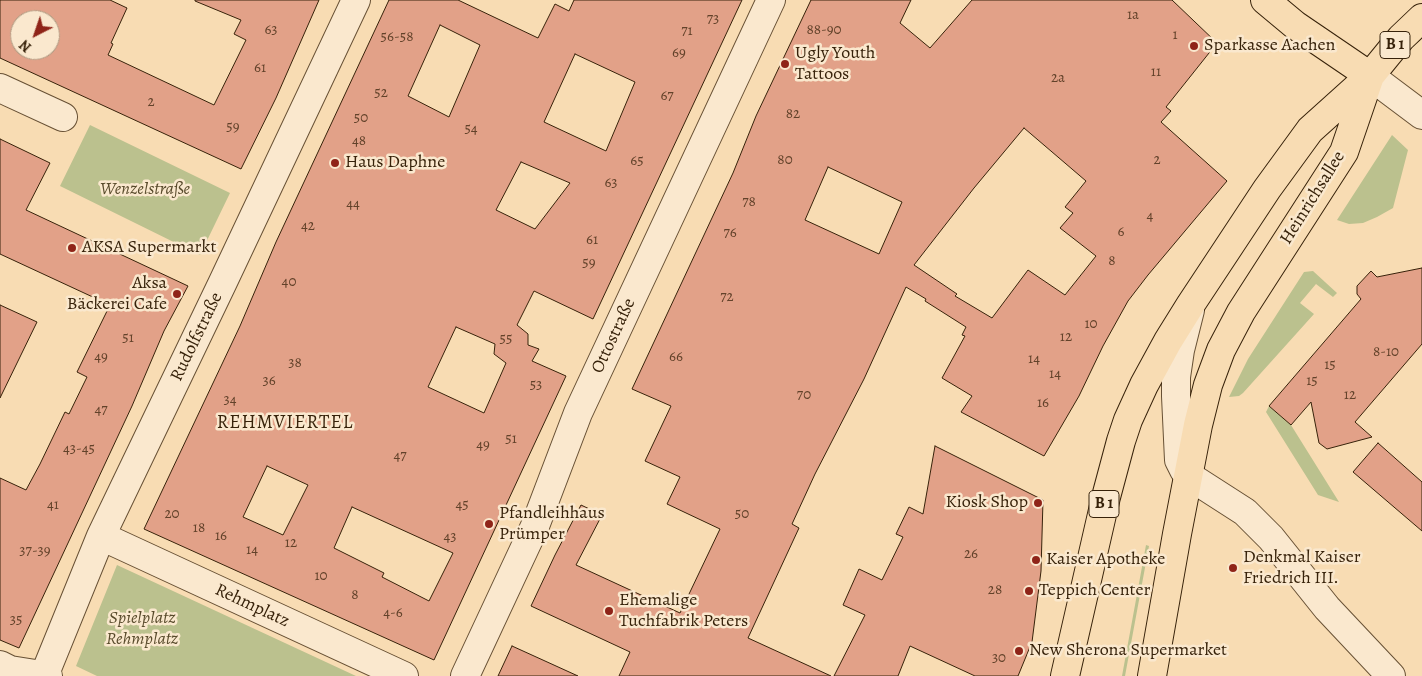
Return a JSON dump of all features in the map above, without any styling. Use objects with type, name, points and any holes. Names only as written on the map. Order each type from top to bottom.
[{"type":"main road","points":[[1265,0],[1295,25],[1370,76]]},
{"type":"main road","name":"B 1","points":[[1066,676],[1100,519],[1121,441],[1128,420],[1144,385],[1191,304],[1267,189],[1310,130],[1370,76],[1401,38],[1422,18]]},
{"type":"main road","name":"Heinrichsallee","points":[[1152,676],[1177,534],[1208,385],[1221,350],[1241,312],[1344,152],[1370,76]]},
{"type":"street","name":"Rudolfstraße","points":[[46,676],[101,536],[231,267],[356,0]]},
{"type":"street","name":"Ottostraße","points":[[465,676],[536,526],[578,414],[771,0]]},
{"type":"street","points":[[1370,76],[1422,114]]},
{"type":"street","points":[[0,88],[63,117]]},
{"type":"street","points":[[1191,304],[1180,350],[1176,377],[1179,460],[1184,470],[1189,476],[1245,512],[1271,538],[1327,608],[1390,676]]},
{"type":"street","name":"Rehmplatz","points":[[101,536],[404,676]]},
{"type":"street","points":[[0,666],[10,670],[46,676]]},
{"type":"green space","name":"Wenzelstraße","points":[[90,125],[230,193],[200,255],[60,186]]},
{"type":"green space","points":[[1392,135],[1408,150],[1393,208],[1363,223],[1349,224],[1337,220]]},
{"type":"green space","points":[[1313,271],[1337,293],[1333,297],[1316,284],[1300,303],[1314,314],[1243,393],[1239,396],[1229,397],[1248,359],[1304,272]]},
{"type":"green space","points":[[1269,406],[1291,425],[1339,502],[1318,495],[1266,412]]},
{"type":"green space","points":[[1146,545],[1149,546],[1125,676],[1122,676]]},
{"type":"green space","name":"Spielplatz Rehmplatz","points":[[117,565],[356,676],[97,676],[76,666]]},
{"type":"building","points":[[0,0],[110,0],[127,8],[111,43],[113,44],[108,55],[214,105],[246,40],[234,34],[241,20],[195,0],[319,0],[276,98],[241,169],[0,58]]},
{"type":"building","points":[[389,0],[458,0],[538,38],[555,4],[569,11],[574,0],[742,0],[593,319],[534,291],[517,325],[528,334],[528,345],[539,349],[532,361],[566,376],[434,660],[144,529],[240,326],[276,242]],"holes":[[[440,25],[480,45],[449,117],[408,96]],[[575,54],[635,82],[606,151],[544,122]],[[521,162],[570,183],[535,229],[496,210]],[[456,327],[495,344],[494,354],[506,363],[484,413],[428,387]],[[267,466],[308,485],[283,535],[243,517]],[[352,507],[453,553],[429,601],[382,577],[384,573],[334,548]]]},
{"type":"building","points":[[811,0],[911,0],[900,23],[930,48],[972,0],[1172,0],[1217,43],[1166,107],[1171,111],[1161,122],[1227,181],[1128,301],[1103,346],[1079,396],[1044,456],[961,412],[972,396],[942,378],[965,336],[962,335],[966,327],[906,287],[864,379],[815,474],[792,524],[799,528],[748,638],[831,676],[619,676],[630,652],[531,606],[581,505],[602,515],[576,565],[680,613],[720,529],[667,504],[680,477],[645,461],[671,406],[632,389],[733,173],[756,116]],"holes":[[[1024,128],[1086,181],[1065,207],[1073,213],[1060,228],[1096,256],[1065,295],[1028,270],[992,318],[955,296],[957,294],[914,265]],[[828,167],[902,202],[879,254],[805,220]]]},
{"type":"building","points":[[0,139],[50,163],[26,210],[188,286],[164,331],[132,406],[19,648],[0,640],[0,478],[26,490],[65,412],[69,414],[87,377],[77,372],[110,305],[0,254]]},
{"type":"building","points":[[1422,268],[1422,344],[1355,422],[1372,437],[1327,449],[1319,443],[1311,402],[1291,425],[1269,406],[1361,299],[1357,294],[1357,286],[1371,271],[1377,277]]},
{"type":"building","points":[[0,305],[37,322],[0,398]]},
{"type":"building","points":[[1378,443],[1422,482],[1422,531],[1353,472]]},
{"type":"building","points":[[935,446],[1043,500],[1041,571],[1032,642],[1018,676],[975,676],[910,646],[898,676],[834,676],[865,615],[843,605],[859,569],[882,580],[903,537],[896,534],[909,507],[923,514]]},
{"type":"building","points":[[512,646],[578,676],[498,676]]},
{"type":"place","name":"Sparkasse Aachen","points":[[1194,46]]},
{"type":"place","name":"Ugly Youth Tattoos","points":[[785,64]]},
{"type":"place","name":"Haus Daphne","points":[[335,163]]},
{"type":"place","name":"AKSA Supermarkt","points":[[72,248]]},
{"type":"place","name":"Aksa Bäckerei Cafe","points":[[177,294]]},
{"type":"place","name":"Kiosk Shop","points":[[1038,503]]},
{"type":"place","name":"Pfandleihhaus Prümper","points":[[489,524]]},
{"type":"place","name":"Kaiser Apotheke","points":[[1036,560]]},
{"type":"place","name":"Denkmal Kaiser Friedrich III.","points":[[1233,568]]},
{"type":"place","name":"Teppich Center","points":[[1029,591]]},
{"type":"place","name":"Ehemalige Tuchfabrik Peters","points":[[609,611]]},
{"type":"place","name":"New Sherona Supermarket","points":[[1019,651]]},
{"type":"district","name":"REHMVIERTEL","points":[[285,423]]}]
